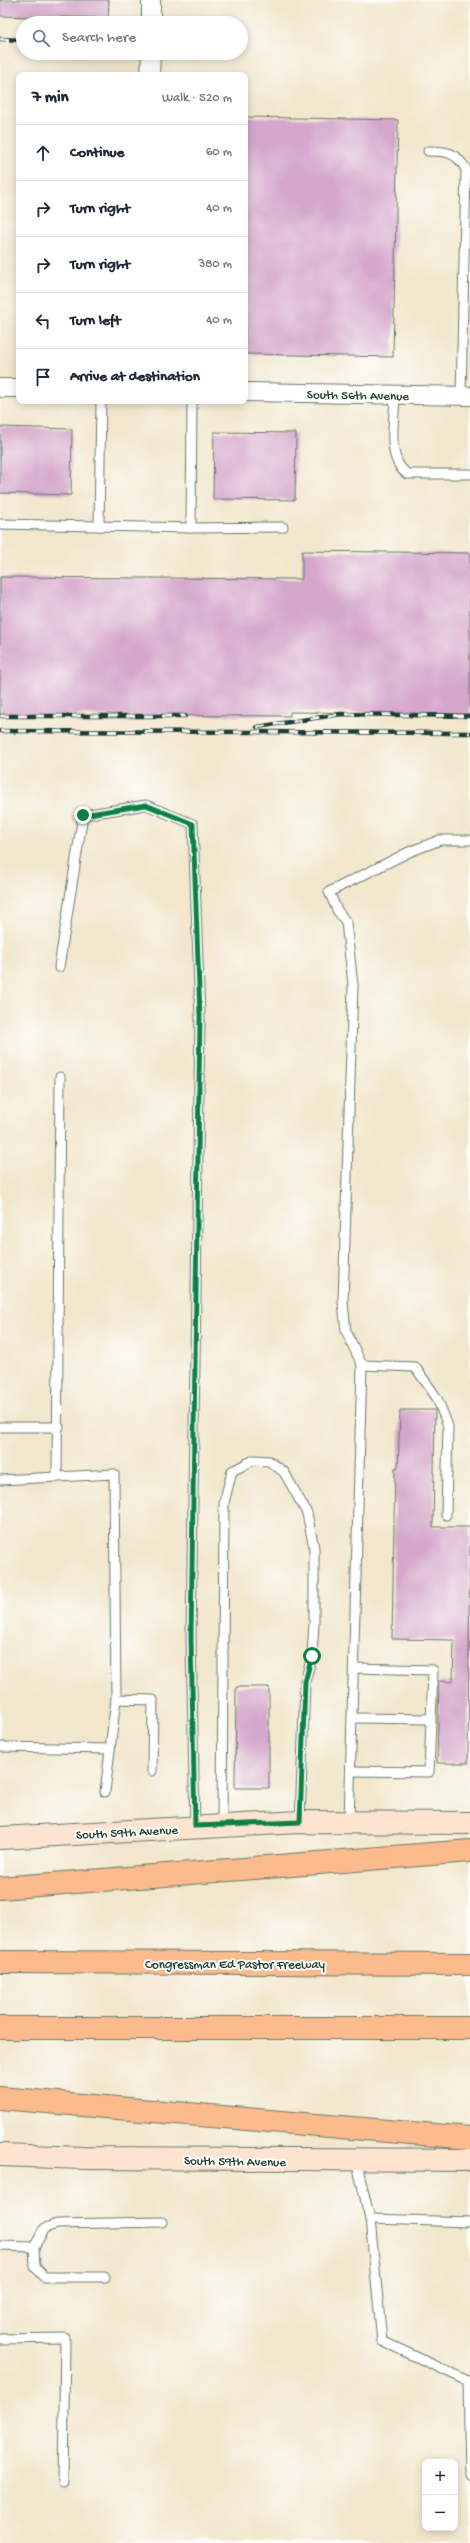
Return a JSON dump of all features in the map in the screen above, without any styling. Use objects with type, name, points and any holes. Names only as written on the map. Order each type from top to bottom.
[{"type":"highway","points":[[0,1888],[470,1852]]},
{"type":"highway","name":"Congressman Ed Pastor Freeway","points":[[0,1962],[470,1964]]},
{"type":"highway","points":[[0,2028],[470,2028]]},
{"type":"highway","points":[[0,2098],[470,2138]]},
{"type":"main road","name":"South 59th Avenue","points":[[0,1838],[195,1826],[300,1822],[470,1824]]},
{"type":"main road","name":"South 59th Avenue","points":[[0,2155],[84,2158],[470,2160]]},
{"type":"street","points":[[151,16],[152,0]]},
{"type":"street","points":[[150,72],[151,60]]},
{"type":"street","points":[[0,388],[16,388]]},
{"type":"street","name":"South 56th Avenue","points":[[248,392],[466,396]]},
{"type":"lane","points":[[428,151],[450,151],[460,158],[466,170],[468,185],[466,396]]},
{"type":"lane","points":[[395,394],[394,458],[399,468],[407,474],[470,474]]},
{"type":"lane","points":[[99,526],[101,404]]},
{"type":"lane","points":[[191,528],[192,404]]},
{"type":"lane","points":[[0,524],[191,528],[283,527]]},
{"type":"lane","points":[[59,967],[83,815],[146,805],[193,824],[200,1016],[191,1638],[195,1826]]},
{"type":"lane","points":[[349,1822],[354,1718],[362,1365],[346,1331],[343,1303],[352,985],[346,922],[337,910],[329,892],[409,852],[440,840],[470,840]]},
{"type":"lane","points":[[57,1477],[59,1427],[60,1077]]},
{"type":"lane","points":[[362,1365],[415,1367],[437,1398],[448,1426],[446,1515]]},
{"type":"lane","points":[[0,1427],[59,1427]]},
{"type":"lane","points":[[222,1825],[224,1503],[232,1471],[254,1460],[269,1461],[284,1472],[307,1513],[314,1548],[314,1623],[312,1656],[305,1682],[300,1822]]},
{"type":"lane","points":[[0,1480],[114,1474],[116,1699],[105,1792]]},
{"type":"lane","points":[[351,1771],[429,1772],[433,1670],[355,1668]]},
{"type":"lane","points":[[116,1699],[153,1700],[152,1771]]},
{"type":"lane","points":[[354,1718],[430,1719]]},
{"type":"lane","points":[[0,1747],[110,1748]]},
{"type":"lane","points":[[356,2160],[370,2219],[382,2341],[468,2381],[470,2474]]},
{"type":"lane","points":[[370,2219],[470,2222]]},
{"type":"lane","points":[[105,2277],[45,2277],[35,2268],[34,2247],[46,2228],[58,2224],[162,2222]]},
{"type":"lane","points":[[0,2246],[34,2247]]},
{"type":"lane","points":[[0,2339],[64,2338],[63,2483]]},
{"type":"building","points":[[0,0],[109,0],[108,16],[0,16]]},
{"type":"building","points":[[248,117],[398,120],[393,357],[248,354]]},
{"type":"building","points":[[0,427],[72,429],[71,495],[0,493]]},
{"type":"building","points":[[214,432],[296,433],[295,500],[213,499]]},
{"type":"building","points":[[302,551],[470,553],[470,714],[290,712],[290,716],[0,715],[0,577],[302,579]]},
{"type":"building","points":[[400,1410],[435,1410],[433,1527],[470,1527],[468,1763],[437,1763],[439,1681],[453,1682],[454,1640],[392,1639],[395,1468],[398,1468]]},
{"type":"building","points":[[236,1687],[269,1687],[269,1788],[235,1788]]},
{"type":"railway","points":[[0,39],[16,40]]},
{"type":"railway","points":[[257,727],[341,714],[470,716]]},
{"type":"railway","points":[[0,716],[185,716]]},
{"type":"railway","points":[[0,731],[470,733]]},
{"type":"route","points":[[83,815],[146,805],[193,824],[200,1016],[191,1638],[195,1826],[300,1822],[305,1682],[312,1656]]}]
